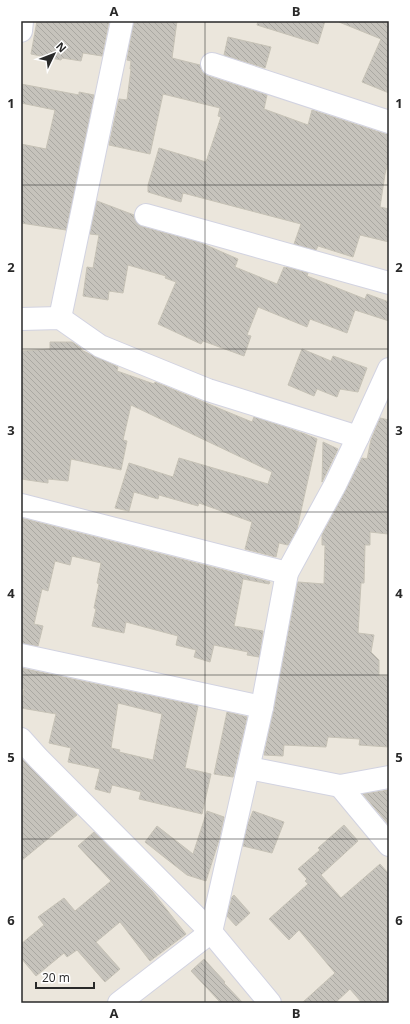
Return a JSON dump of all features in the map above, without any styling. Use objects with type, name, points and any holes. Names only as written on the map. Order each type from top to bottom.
[{"type":"street","points":[[21,31],[22,21]]},
{"type":"street","points":[[60,318],[122,21]]},
{"type":"street","points":[[212,64],[389,122]]},
{"type":"street","points":[[146,215],[389,283]]},
{"type":"street","points":[[21,319],[60,318],[100,346],[208,390],[358,437]]},
{"type":"street","points":[[119,1003],[211,932],[262,708],[287,573],[335,485],[389,369]]},
{"type":"street","points":[[21,505],[287,573]]},
{"type":"street","points":[[21,655],[262,708]]},
{"type":"street","points":[[21,739],[211,932],[270,1003]]},
{"type":"street","points":[[249,768],[340,786],[389,777]]},
{"type":"street","points":[[340,786],[389,845]]},
{"type":"building","points":[[37,21],[109,21],[102,56],[83,53],[81,61],[62,58],[61,60],[31,54]]},
{"type":"building","points":[[134,21],[177,21],[172,58],[200,65],[202,72],[208,76],[267,95],[264,109],[308,125],[312,110],[389,134],[389,159],[380,207],[389,209],[389,242],[360,235],[353,257],[318,246],[316,250],[294,244],[301,224],[183,193],[181,202],[148,192],[148,185],[159,148],[206,162],[221,117],[218,116],[220,108],[163,94],[150,154],[109,145],[119,99],[127,100],[131,61],[127,60]]},
{"type":"building","points":[[258,21],[325,21],[318,44],[257,25]]},
{"type":"building","points":[[339,21],[389,21],[389,93],[362,82],[381,39]]},
{"type":"building","points":[[228,37],[271,47],[265,68],[224,55]]},
{"type":"building","points":[[21,84],[79,95],[79,92],[94,95],[66,230],[21,223],[21,144],[46,149],[55,110],[21,103]]},
{"type":"building","points":[[97,201],[134,215],[137,223],[143,227],[201,243],[238,259],[235,267],[277,284],[284,267],[286,267],[308,273],[307,276],[365,299],[367,294],[389,302],[389,321],[355,310],[347,333],[310,319],[307,327],[258,307],[247,335],[251,336],[244,356],[203,341],[201,344],[158,324],[176,282],[165,278],[166,276],[128,265],[123,293],[109,291],[108,300],[83,296],[87,267],[93,268],[99,235],[90,234]]},
{"type":"building","points":[[50,342],[72,342],[81,348],[81,350],[118,367],[117,371],[154,384],[155,382],[252,422],[254,417],[317,439],[297,529],[288,545],[279,543],[276,557],[245,549],[252,522],[199,503],[198,506],[159,495],[158,499],[134,492],[129,511],[115,508],[129,463],[173,477],[179,458],[268,484],[272,472],[131,405],[123,440],[127,441],[121,470],[71,459],[68,481],[48,479],[48,483],[21,479],[21,351],[50,349]]},
{"type":"building","points":[[302,349],[331,361],[333,356],[367,368],[358,392],[340,389],[337,397],[317,389],[314,396],[288,385]]},
{"type":"building","points":[[380,418],[389,420],[388,534],[370,532],[370,545],[365,545],[364,583],[361,583],[358,633],[374,635],[371,652],[379,660],[379,676],[389,676],[389,747],[359,745],[360,739],[328,737],[326,747],[284,745],[283,756],[264,755],[298,582],[324,584],[325,545],[322,545],[322,535],[362,458],[367,459],[371,440]]},
{"type":"building","points":[[323,442],[338,449],[322,482]]},
{"type":"building","points":[[21,518],[270,582],[269,584],[243,579],[234,626],[263,631],[259,657],[247,655],[248,652],[214,645],[210,662],[194,657],[196,650],[176,645],[178,636],[126,622],[124,633],[92,626],[96,609],[94,608],[99,584],[97,583],[101,563],[72,556],[70,565],[55,561],[48,591],[42,589],[34,624],[43,626],[38,646],[21,643]]},
{"type":"building","points":[[21,668],[198,706],[185,768],[211,774],[202,814],[139,799],[141,792],[112,785],[110,793],[95,789],[100,769],[68,762],[71,748],[49,743],[56,714],[21,708],[24,689],[21,688]],"holes":[[[118,703],[162,714],[153,760],[119,752],[120,750],[111,748]]]},
{"type":"building","points":[[227,712],[247,717],[233,777],[214,774]]},
{"type":"building","points":[[21,758],[77,815],[21,861]]},
{"type":"building","points":[[389,790],[389,825],[363,794]]},
{"type":"building","points":[[207,811],[224,817],[219,840],[206,881],[187,875],[145,842],[157,826],[193,854]]},
{"type":"building","points":[[253,811],[284,822],[272,853],[243,846],[248,824]]},
{"type":"building","points":[[344,825],[358,841],[321,875],[341,898],[380,864],[389,874],[389,1003],[362,1003],[350,989],[335,1003],[302,1003],[335,973],[299,930],[289,940],[269,919],[308,884],[305,881],[307,879],[298,869],[320,850],[318,848]]},
{"type":"building","points":[[94,832],[152,891],[186,934],[150,961],[120,922],[96,942],[120,969],[105,982],[77,950],[67,957],[64,953],[36,976],[21,958],[21,944],[44,925],[38,917],[64,898],[75,911],[111,881],[78,846]]},
{"type":"building","points":[[234,895],[250,913],[236,926],[227,916],[232,897]]},
{"type":"building","points":[[204,959],[243,1003],[221,1003],[191,971]]}]
